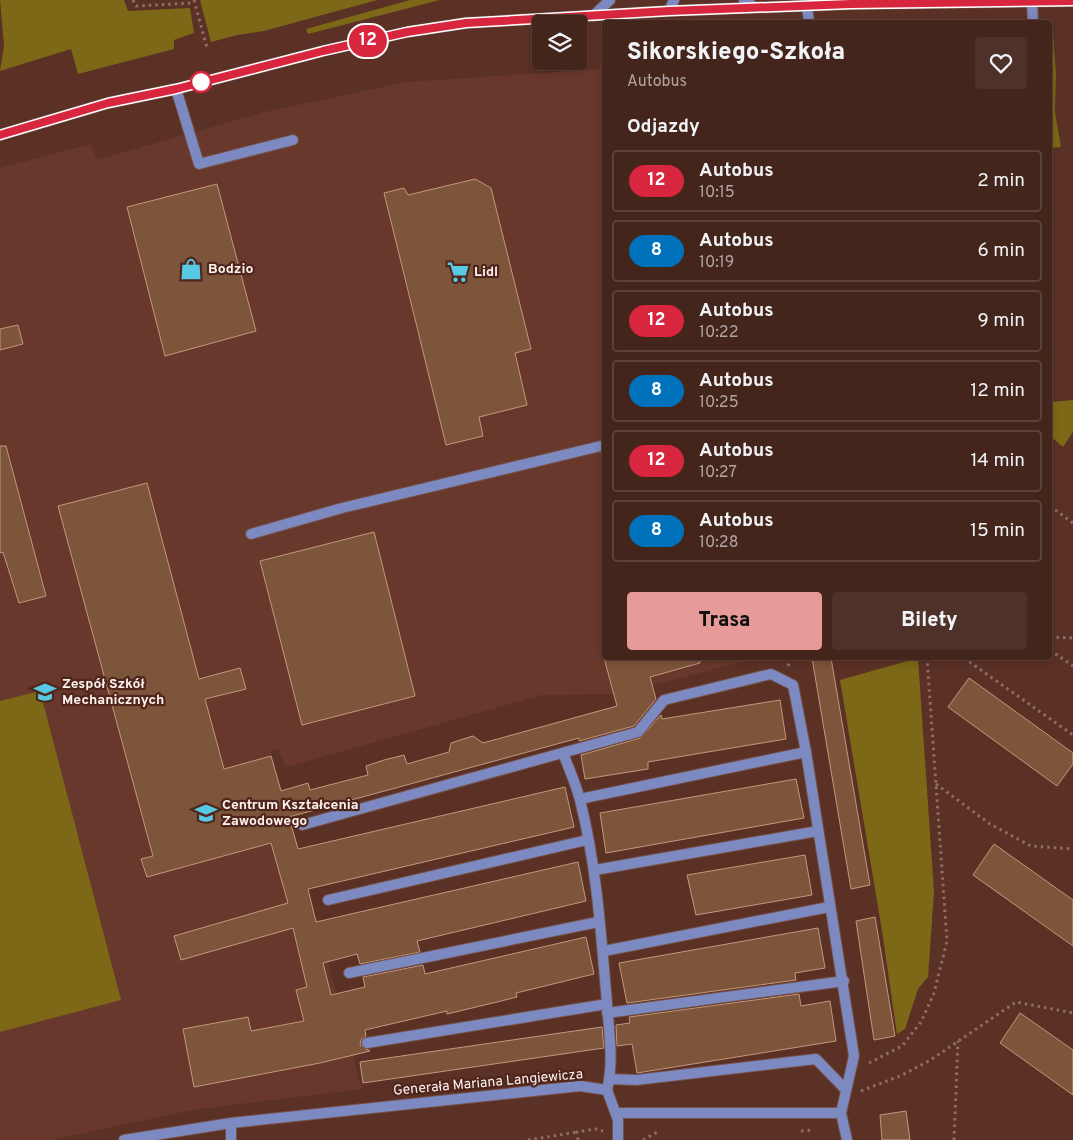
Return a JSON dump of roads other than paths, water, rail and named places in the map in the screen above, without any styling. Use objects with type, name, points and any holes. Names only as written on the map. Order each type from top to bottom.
[{"type":"street","points":[[593,16],[610,0]]},
{"type":"street","points":[[666,0],[669,11]]},
{"type":"street","points":[[669,11],[674,0]]},
{"type":"street","points":[[744,0],[756,8]]},
{"type":"street","points":[[0,135],[108,103],[176,89],[297,57],[407,32],[508,19],[593,16],[624,18],[669,11],[807,6],[1073,0]]},
{"type":"street","points":[[1032,2],[1033,20]]},
{"type":"street","points":[[807,6],[809,20]]},
{"type":"street","points":[[176,89],[200,164],[293,140]]},
{"type":"street","points":[[251,534],[342,508],[602,446]]},
{"type":"street","points":[[302,825],[638,732],[664,700],[771,674],[793,685],[806,752],[829,907],[844,981],[854,1056],[841,1112],[847,1140]]},
{"type":"street","points":[[580,799],[806,752]]},
{"type":"street","points":[[563,753],[580,799],[587,840],[595,870],[598,922],[604,951],[611,1070],[607,1090],[616,1113],[618,1140]]},
{"type":"street","points":[[595,870],[818,831]]},
{"type":"street","points":[[328,900],[587,840]]},
{"type":"street","points":[[604,951],[829,907]]},
{"type":"street","points":[[349,973],[598,922]]},
{"type":"street","points":[[368,1043],[607,1008],[844,981]]},
{"type":"street","points":[[609,1079],[636,1080],[816,1059],[845,1094]]},
{"type":"street","name":"Generała Mariana Langiewicza","points":[[124,1140],[231,1123],[580,1086],[607,1090]]},
{"type":"street","points":[[616,1113],[841,1112]]},
{"type":"street","points":[[231,1123],[231,1140]]},
{"type":"place","name":"Bodzio","points":[[191,269]]},
{"type":"place","name":"Lidl","points":[[458,272]]},
{"type":"place","name":"Zespół Szkół Mechanicznych","points":[[45,692]]},
{"type":"place","name":"Centrum Kształcenia Zawodowego","points":[[206,813]]}]
